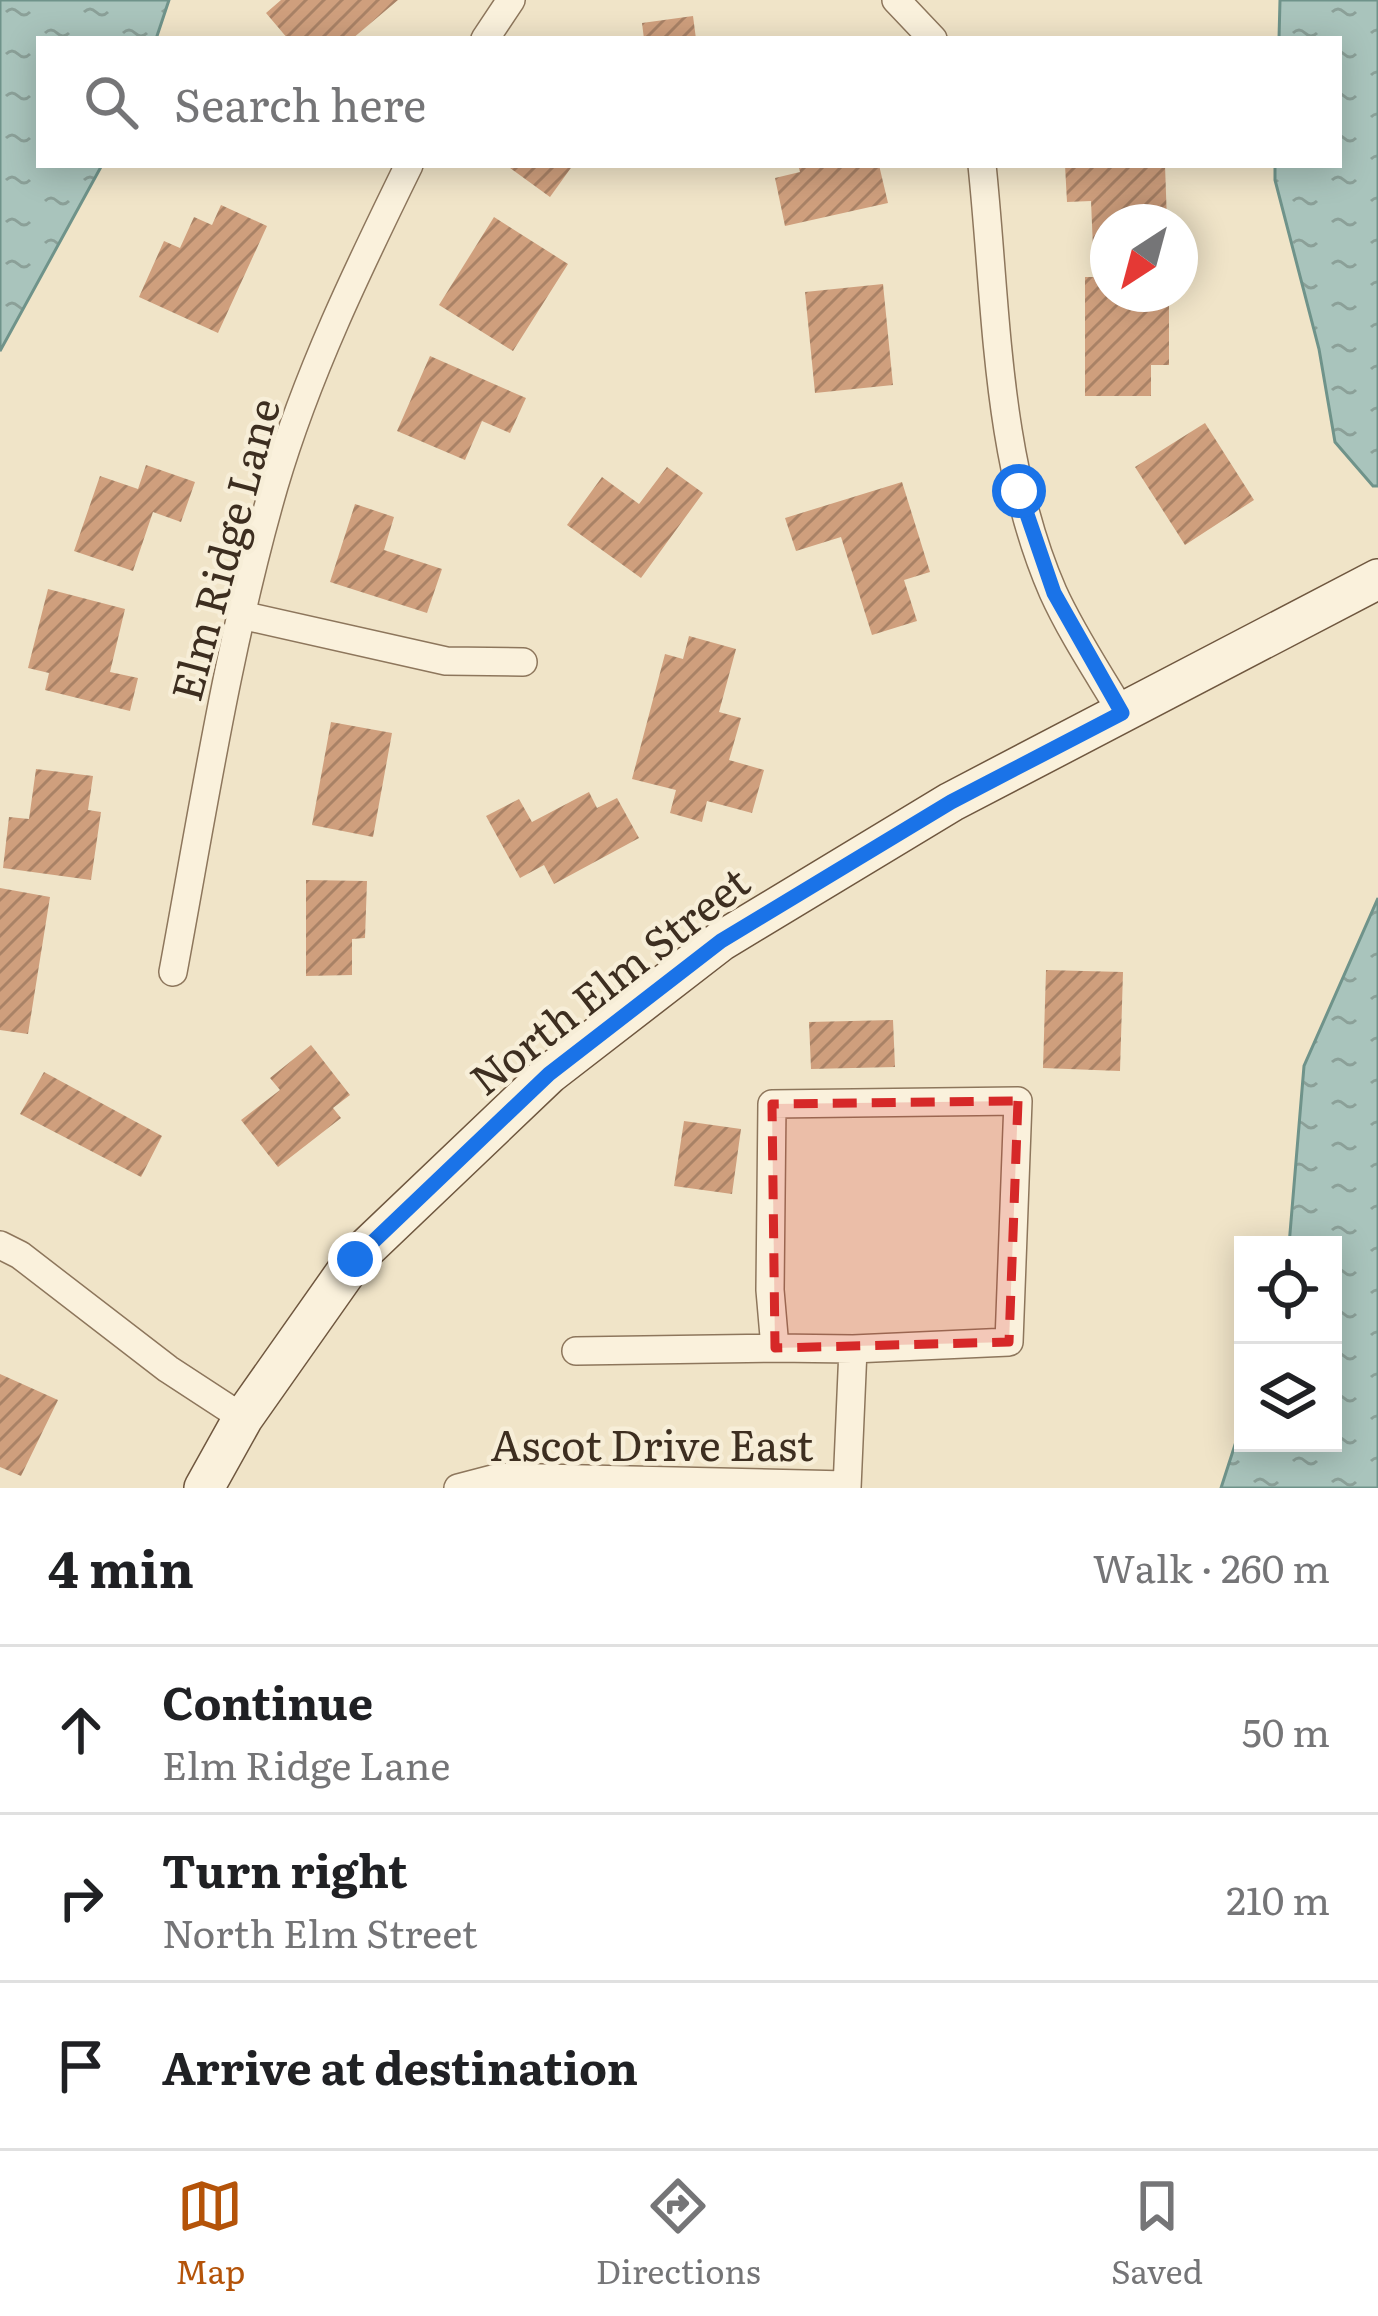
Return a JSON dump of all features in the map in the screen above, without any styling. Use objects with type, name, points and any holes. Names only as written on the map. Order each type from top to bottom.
[{"type":"main road","name":"North Elm Street","points":[[204,1488],[243,1418],[355,1259],[549,1074],[721,941],[951,802],[1378,579]]},
{"type":"street","points":[[487,36],[511,0]]},
{"type":"street","points":[[896,0],[930,36]]},
{"type":"street","name":"Elm Ridge Lane","points":[[172,972],[242,615],[275,483],[336,314],[409,168]]},
{"type":"street","points":[[982,168],[1002,393],[1019,491],[1054,593],[1122,713]]},
{"type":"street","points":[[242,615],[446,661],[523,662]]},
{"type":"street","points":[[576,1352],[853,1349],[1009,1342],[1018,1101],[772,1104],[770,1290],[775,1348]]},
{"type":"street","points":[[0,1245],[243,1418]]},
{"type":"street","points":[[847,1486],[853,1349]]},
{"type":"street","name":"Ascot Drive East","points":[[458,1488],[500,1477],[847,1486]]},
{"type":"highlighted area","points":[[1018,1101],[1009,1342],[775,1348],[772,1104]]},
{"type":"water","points":[[0,0],[169,0],[157,36],[36,36],[36,168],[100,168],[0,351]]},
{"type":"water","points":[[1280,0],[1378,0],[1378,486],[1335,442],[1319,349],[1275,180],[1275,168],[1342,168],[1342,36],[1279,36]]},
{"type":"water","points":[[1378,898],[1378,1488],[1221,1488],[1234,1448],[1234,1452],[1342,1452],[1342,1236],[1290,1236],[1304,1066]]},
{"type":"building","points":[[281,0],[398,0],[356,36],[285,36],[266,13]]},
{"type":"building","points":[[693,16],[696,36],[644,36],[642,23]]},
{"type":"building","points":[[510,168],[571,168],[550,197]]},
{"type":"building","points":[[799,168],[880,168],[888,203],[785,226],[775,178],[800,172]]},
{"type":"building","points":[[1065,168],[1165,168],[1166,204],[1067,202]]},
{"type":"building","points":[[221,205],[267,226],[218,333],[139,297],[164,241],[180,248],[194,217],[212,225]]},
{"type":"building","points":[[494,217],[568,264],[513,351],[439,305]]},
{"type":"building","points":[[1085,277],[1090,277],[1090,312],[1169,312],[1169,365],[1151,365],[1151,396],[1085,396]]},
{"type":"building","points":[[883,284],[893,385],[815,393],[805,292]]},
{"type":"building","points":[[430,356],[526,398],[510,433],[482,421],[465,460],[397,431]]},
{"type":"building","points":[[1205,423],[1254,500],[1185,545],[1135,467]]},
{"type":"building","points":[[146,465],[195,482],[181,522],[153,512],[133,571],[74,551],[100,476],[138,489]]},
{"type":"building","points":[[667,467],[703,493],[641,578],[567,525],[602,477],[639,504]]},
{"type":"building","points":[[902,482],[930,572],[904,580],[917,621],[872,635],[841,537],[796,551],[785,518]]},
{"type":"building","points":[[355,504],[394,517],[384,550],[442,569],[427,613],[330,582]]},
{"type":"building","points":[[48,589],[125,609],[110,672],[138,678],[130,711],[45,690],[49,673],[28,668]]},
{"type":"building","points":[[689,636],[736,649],[719,712],[741,718],[729,760],[764,770],[752,813],[707,801],[702,822],[670,813],[676,790],[632,779],[665,654],[683,659]]},
{"type":"building","points":[[331,722],[392,733],[373,837],[312,825]]},
{"type":"building","points":[[36,769],[93,776],[88,810],[101,812],[91,880],[3,868],[9,817],[29,819]]},
{"type":"building","points":[[589,792],[597,808],[617,798],[639,838],[554,884],[544,865],[520,878],[486,816],[519,799],[532,822]]},
{"type":"building","points":[[306,880],[367,881],[365,938],[352,939],[352,975],[306,976]]},
{"type":"building","points":[[0,888],[50,897],[28,1034],[0,1030]]},
{"type":"building","points":[[1046,970],[1123,972],[1120,1071],[1043,1068]]},
{"type":"building","points":[[893,1020],[895,1067],[811,1069],[809,1022]]},
{"type":"building","points":[[311,1045],[350,1095],[333,1108],[341,1118],[278,1167],[241,1120],[280,1090],[270,1078]]},
{"type":"building","points":[[44,1072],[162,1136],[141,1177],[20,1114]]},
{"type":"building","points":[[684,1121],[741,1129],[732,1194],[674,1186]]},
{"type":"building","points":[[0,1374],[58,1400],[21,1476],[0,1467]]},
{"type":"route","points":[[355,1259],[549,1074],[721,941],[951,802],[1122,713],[1054,593],[1019,491]]}]
